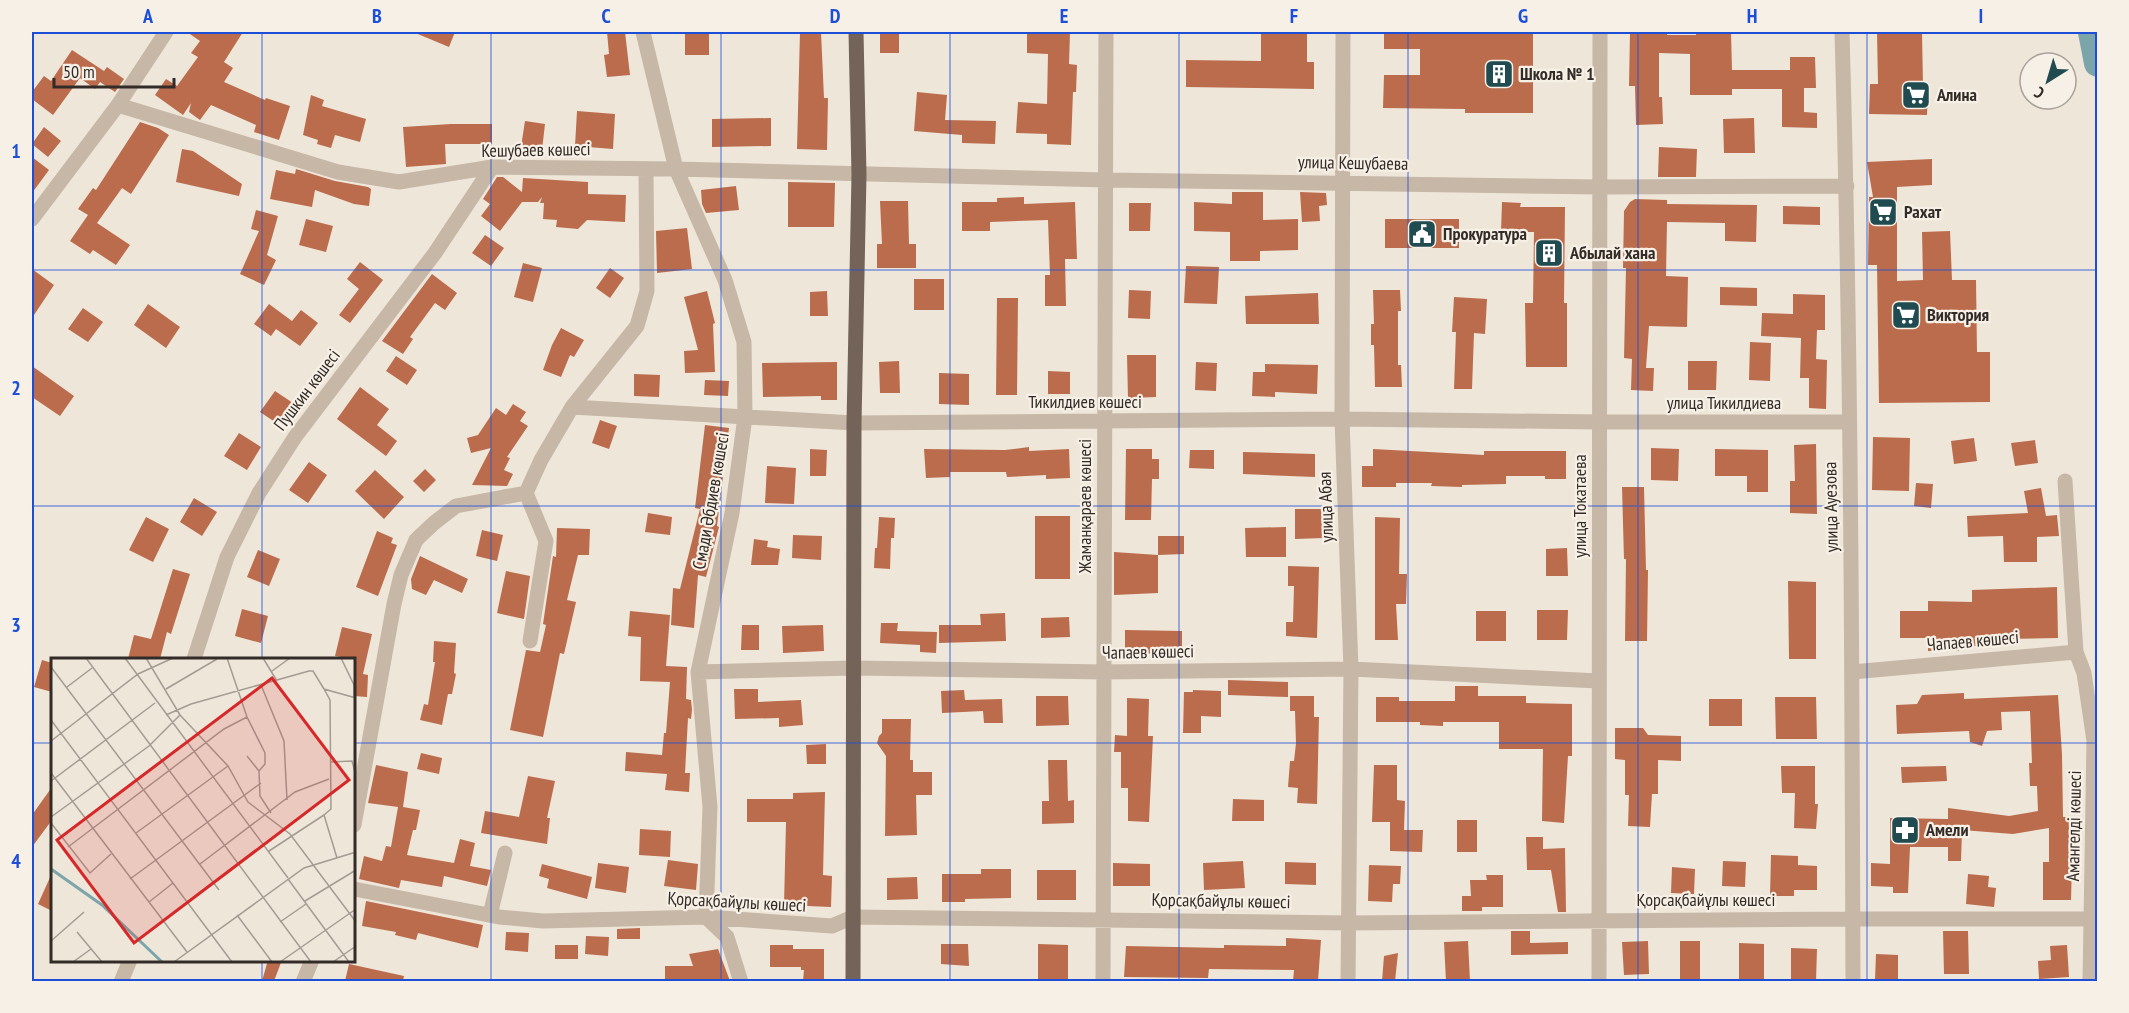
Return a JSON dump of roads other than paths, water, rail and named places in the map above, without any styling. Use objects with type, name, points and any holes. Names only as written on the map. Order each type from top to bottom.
[{"type":"main road","points":[[853,981],[854,423],[859,175],[856,32]]},
{"type":"street","points":[[34,212],[118,105],[166,32]]},
{"type":"street","name":"Смади Әбдиев көшесі","points":[[643,32],[676,169],[725,280],[744,342],[745,417],[732,513],[698,672],[710,807],[706,916]]},
{"type":"street","name":"Жаманқараев көшесі","points":[[1103,981],[1106,32]]},
{"type":"street","name":"улица Абая","points":[[1343,32],[1342,419],[1351,669],[1348,981]]},
{"type":"street","name":"улица Токатаева","points":[[1599,981],[1600,32]]},
{"type":"street","name":"улица Ауезова","points":[[1842,32],[1852,672],[1853,981]]},
{"type":"street","name":"Кешубаев көшесі","points":[[118,105],[338,172],[399,182],[492,167],[646,168],[859,175]]},
{"type":"street","name":"Пушкин көшесі","points":[[194,658],[227,557],[259,493],[295,437],[435,253],[492,167]]},
{"type":"street","points":[[530,641],[546,541],[526,493],[541,459],[572,407],[637,326],[647,291],[646,168]]},
{"type":"street","name":"улица Кешубаева","points":[[859,175],[1600,187],[1846,186]]},
{"type":"street","name":"Тикилдиев көшесі","points":[[572,407],[854,423],[1342,419],[1599,422]]},
{"type":"street","name":"улица Тикилдиева","points":[[1599,422],[1849,422]]},
{"type":"street","points":[[2065,481],[2076,652]]},
{"type":"street","points":[[356,814],[394,604],[401,575],[416,540],[456,506],[526,493]]},
{"type":"street","name":"Чапаев көшесі","points":[[1852,672],[2076,652]]},
{"type":"street","name":"Амангелді көшесі","points":[[2076,652],[2084,672],[2096,741],[2095,868],[2090,981]]},
{"type":"street","name":"Чапаев көшесі","points":[[698,672],[854,668],[1104,672],[1351,669],[1599,681]]},
{"type":"street","points":[[490,915],[505,853]]},
{"type":"street","name":"Қорсақбайұлы көшесі","points":[[356,889],[490,915],[543,921],[706,916],[832,926],[854,917],[1349,923],[2092,919]]},
{"type":"street","points":[[706,916],[727,937],[741,981]]},
{"type":"street","points":[[121,981],[129,962]]},
{"type":"street","points":[[303,981],[311,962]]},
{"type":"waterway","points":[[2092,32],[2098,63]]},
{"type":"place","name":"Школа № 1","points":[[1499,74]]},
{"type":"place","name":"Алина","points":[[1916,95]]},
{"type":"place","name":"Рахат","points":[[1883,212]]},
{"type":"place","name":"Прокуратура","points":[[1422,234]]},
{"type":"place","name":"Абылай хана","points":[[1549,253]]},
{"type":"place","name":"Виктория","points":[[1906,315]]},
{"type":"place","name":"Амели","points":[[1905,830]]}]
